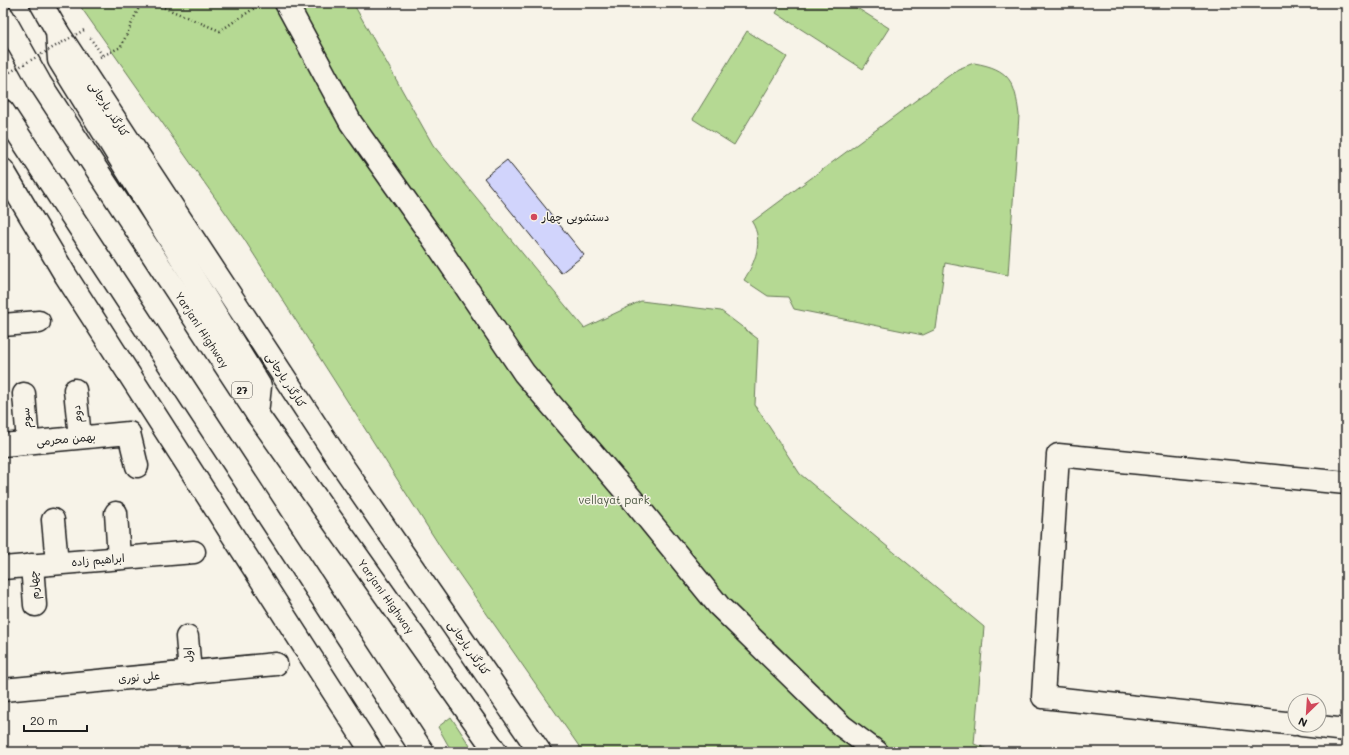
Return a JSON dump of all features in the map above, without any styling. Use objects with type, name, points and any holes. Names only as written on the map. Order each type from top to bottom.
[{"type":"main road","name":"کنارگذر یارجانی","points":[[41,3],[57,31],[342,465],[540,752]]},
{"type":"main road","points":[[286,3],[351,123],[432,236],[524,373],[631,498],[719,606],[842,726],[877,752]]},
{"type":"main road","name":"Yarjani Highway","points":[[3,17],[40,83],[257,414],[496,752]]},
{"type":"main road","points":[[57,31],[59,60],[260,386],[257,414]]},
{"type":"main road","points":[[3,111],[423,752]]},
{"type":"main road","points":[[3,170],[66,276],[372,752]]},
{"type":"main road","points":[[3,325],[39,322]]},
{"type":"main road","name":"دوم","points":[[75,390],[80,437]]},
{"type":"main road","name":"سوم","points":[[24,394],[28,442]]},
{"type":"main road","name":"بهمن محرمی","points":[[3,445],[128,433],[137,466]]},
{"type":"main road","points":[[1287,723],[1043,697],[1058,456],[1346,483]]},
{"type":"main road","points":[[116,513],[119,558]]},
{"type":"main road","points":[[53,520],[57,564]]},
{"type":"main road","name":"ابراهیم زاده","points":[[3,568],[194,552]]},
{"type":"main road","name":"چهارم","points":[[32,565],[36,605]]},
{"type":"main road","name":"اول","points":[[187,637],[190,673]]},
{"type":"main road","name":"علی نوری","points":[[3,690],[276,664]]},
{"type":"main road","points":[[1327,728],[1346,730]]},
{"type":"path","points":[[3,76],[84,30],[103,56],[121,47],[141,3]]},
{"type":"path","points":[[153,3],[220,31],[262,3]]},
{"type":"green space","name":"vellayat park","points":[[78,3],[353,3],[433,145],[584,328],[641,301],[721,311],[758,339],[755,405],[800,474],[984,627],[974,744],[995,752],[583,752],[441,548],[244,239]]},
{"type":"green space","points":[[782,3],[849,3],[889,28],[863,69],[776,13]]},
{"type":"green space","points":[[747,31],[787,57],[734,145],[693,119]]},
{"type":"green space","points":[[974,63],[996,69],[1003,73],[1012,86],[1019,115],[1008,275],[945,263],[936,329],[923,335],[794,309],[788,297],[768,296],[744,280],[752,266],[757,252],[758,244],[756,229],[752,222],[958,69]]},
{"type":"green space","points":[[451,717],[474,752],[452,752],[438,727]]},
{"type":"building","name":"دستشویی چهار","points":[[507,160],[584,255],[561,273],[484,178]]},
{"type":"place","name":"دستشویی چهار","points":[[534,217]]}]
